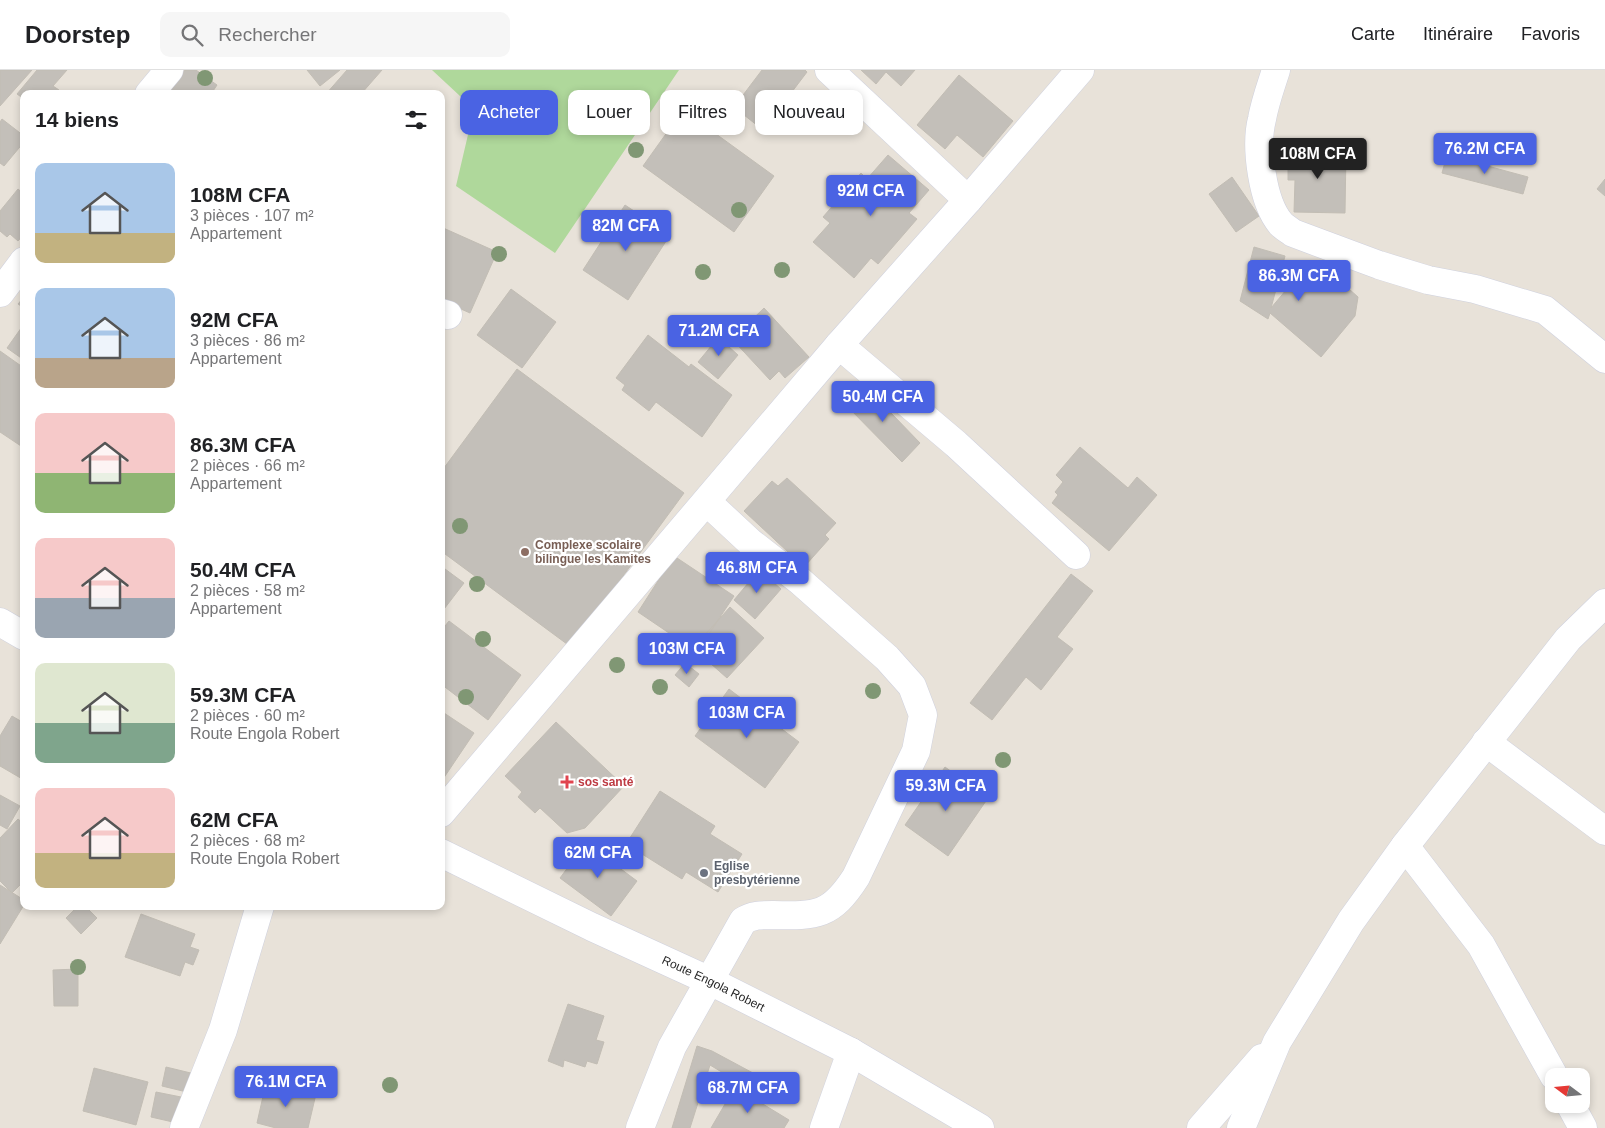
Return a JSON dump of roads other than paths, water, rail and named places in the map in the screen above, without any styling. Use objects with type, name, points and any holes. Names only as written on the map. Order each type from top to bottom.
[{"type":"street","points":[[152,90],[169,70]]},
{"type":"street","points":[[829,70],[968,200]]},
{"type":"street","points":[[445,808],[839,345],[1080,70]]},
{"type":"street","points":[[1276,70],[1261,121],[1259,162],[1272,210],[1281,224],[1293,233],[1379,265],[1428,280],[1475,289],[1545,310],[1605,359]]},
{"type":"street","points":[[0,292],[20,266]]},
{"type":"street","points":[[839,345],[956,444],[1076,555]]},
{"type":"street","points":[[640,1128],[672,1047],[743,921],[750,917],[761,915],[796,916],[817,914],[835,904],[847,891],[856,877],[916,751],[923,715],[912,686],[887,658],[806,587],[750,542],[707,502]]},
{"type":"street","points":[[1241,1128],[1277,1042],[1350,921],[1405,846],[1568,639],[1605,603]]},
{"type":"street","points":[[0,622],[20,634]]},
{"type":"street","points":[[1486,742],[1605,831]]},
{"type":"street","points":[[1405,846],[1480,945],[1549,1068]]},
{"type":"street","name":"Route Engola Robert","points":[[445,855],[592,927],[710,981],[851,1052],[979,1128]]},
{"type":"street","points":[[184,1128],[223,1030],[259,910]]},
{"type":"street","points":[[1201,1128],[1277,1042]]},
{"type":"street","points":[[824,1128],[851,1052]]},
{"type":"street","points":[[1575,1113],[1583,1128]]},
{"type":"place","name":"Complexe scolaire bilingue les Kamites","points":[[525,552]]},
{"type":"place","name":"sos santé","points":[[567,782]]},
{"type":"place","name":"Eglise presbytérienne","points":[[704,873]]}]
